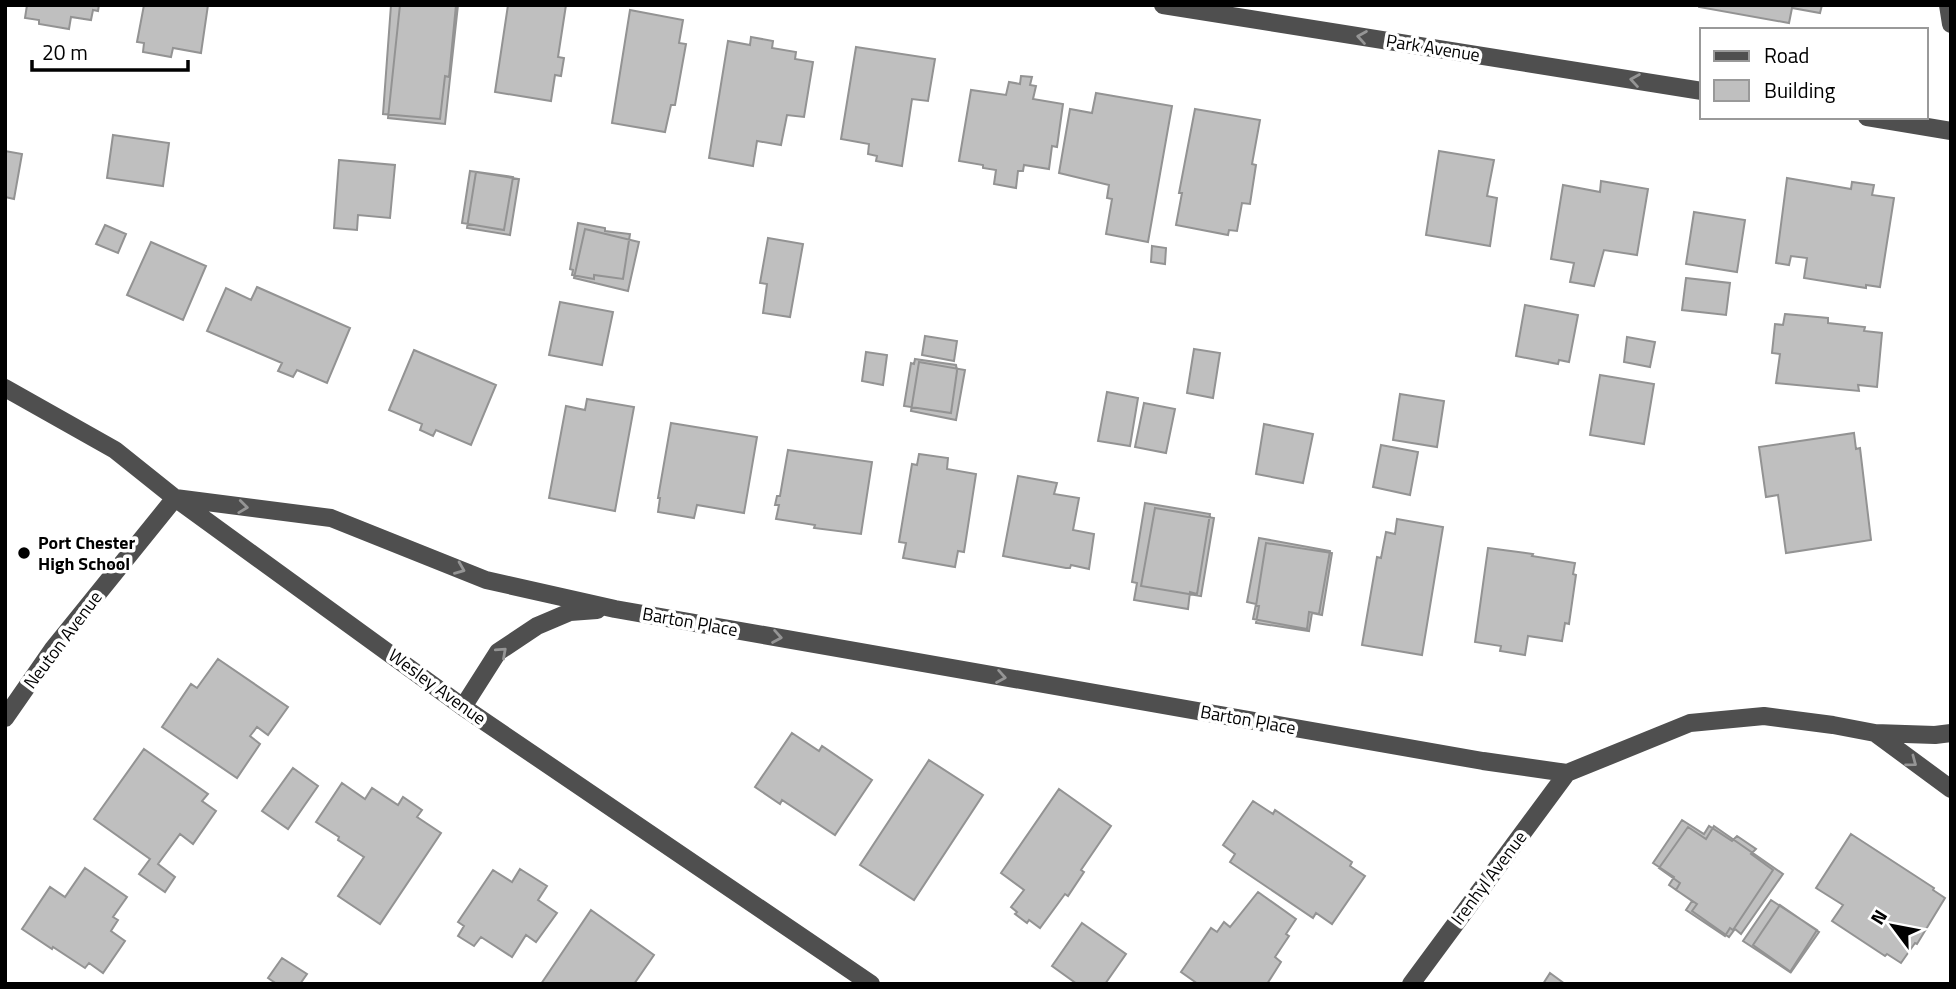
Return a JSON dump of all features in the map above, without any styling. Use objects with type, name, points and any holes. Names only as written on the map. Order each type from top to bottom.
[{"type":"street","name":"Park Avenue","points":[[1164,5],[1700,91]]},
{"type":"street","points":[[1948,5],[1951,24]]},
{"type":"street","points":[[1879,119],[1951,131]]},
{"type":"street","name":"Wesley Avenue","points":[[5,388],[114,450],[175,498],[463,707],[871,984]]},
{"type":"street","name":"Barton Place","points":[[175,498],[331,518],[486,580],[615,609],[1483,761],[1567,773]]},
{"type":"street","name":"Neuton Avenue","points":[[5,718],[53,649],[175,498]]},
{"type":"street","name":"Barton Place","points":[[463,707],[498,652],[537,626],[570,612],[615,609]]},
{"type":"street","points":[[1567,773],[1690,723],[1765,716],[1875,733],[1951,733]]},
{"type":"street","points":[[1875,733],[1951,789]]},
{"type":"street","name":"Irenhyl Avenue","points":[[1411,984],[1567,773]]},
{"type":"building","points":[[27,5],[99,5],[98,11],[93,10],[91,20],[71,17],[69,29],[39,24],[39,20],[25,18]]},
{"type":"building","points":[[144,5],[208,5],[201,53],[173,48],[171,57],[143,52],[144,43],[137,42]]},
{"type":"building","points":[[391,5],[456,5],[449,77],[445,76],[440,119],[383,114]]},
{"type":"building","points":[[400,5],[458,5],[445,124],[388,118]]},
{"type":"building","points":[[508,5],[566,5],[558,57],[564,58],[561,76],[555,75],[551,101],[495,92]]},
{"type":"building","points":[[1699,5],[1822,5],[1820,13],[1792,8],[1789,23]]},
{"type":"building","points":[[630,10],[683,20],[679,43],[686,44],[675,105],[671,105],[665,132],[612,123]]},
{"type":"building","points":[[751,37],[773,41],[772,48],[796,52],[795,59],[813,62],[804,117],[787,115],[781,145],[757,141],[753,166],[709,158],[728,41],[750,45]]},
{"type":"building","points":[[856,47],[935,59],[928,101],[912,99],[902,166],[876,161],[877,156],[868,154],[869,144],[841,139]]},
{"type":"building","points":[[1021,76],[1032,77],[1030,85],[1036,86],[1033,99],[1063,104],[1057,147],[1052,146],[1049,169],[1024,165],[1023,171],[1018,171],[1016,188],[994,184],[996,170],[959,161],[971,90],[1006,95],[1009,82],[1020,84]]},
{"type":"building","points":[[1096,93],[1172,106],[1148,242],[1106,234],[1112,199],[1107,198],[1109,185],[1059,173],[1070,109],[1092,113]]},
{"type":"building","points":[[1195,109],[1260,120],[1252,164],[1256,165],[1250,204],[1242,203],[1237,231],[1229,230],[1228,235],[1176,225],[1182,193],[1179,193]]},
{"type":"building","points":[[113,135],[169,143],[163,186],[107,178]]},
{"type":"building","points":[[5,151],[22,154],[14,199],[5,197]]},
{"type":"building","points":[[1439,151],[1494,160],[1487,196],[1497,198],[1490,246],[1426,235]]},
{"type":"building","points":[[339,160],[395,165],[390,218],[358,215],[357,230],[334,228]]},
{"type":"building","points":[[470,171],[513,177],[504,230],[462,223]]},
{"type":"building","points":[[476,172],[519,179],[510,235],[467,228]]},
{"type":"building","points":[[1787,178],[1851,189],[1852,182],[1874,185],[1872,195],[1894,198],[1880,287],[1866,285],[1866,288],[1804,278],[1807,258],[1791,256],[1789,265],[1776,263]]},
{"type":"building","points":[[1601,181],[1648,189],[1637,255],[1604,250],[1594,286],[1570,282],[1574,263],[1551,259],[1563,185],[1600,192]]},
{"type":"building","points":[[1694,212],[1745,220],[1737,272],[1686,264]]},
{"type":"building","points":[[578,223],[605,228],[605,231],[630,234],[623,279],[594,275],[594,279],[572,275],[573,270],[570,269]]},
{"type":"building","points":[[105,225],[126,234],[118,253],[96,244]]},
{"type":"building","points":[[585,229],[639,242],[628,291],[574,278]]},
{"type":"building","points":[[768,238],[803,244],[790,317],[763,313],[767,284],[760,283]]},
{"type":"building","points":[[151,242],[206,266],[183,320],[127,295]]},
{"type":"building","points":[[1152,246],[1166,248],[1165,264],[1151,262]]},
{"type":"building","points":[[1686,278],[1730,283],[1726,315],[1682,310]]},
{"type":"building","points":[[257,287],[350,328],[327,383],[297,370],[293,377],[278,371],[282,363],[207,331],[226,288],[251,300]]},
{"type":"building","points":[[560,302],[613,312],[602,365],[549,355]]},
{"type":"building","points":[[1525,305],[1578,315],[1569,362],[1559,360],[1558,364],[1516,356]]},
{"type":"building","points":[[1785,314],[1828,318],[1828,323],[1865,327],[1864,331],[1882,333],[1877,387],[1858,385],[1859,391],[1776,383],[1780,354],[1772,353],[1775,324],[1783,325]]},
{"type":"building","points":[[925,336],[957,341],[954,361],[922,355]]},
{"type":"building","points":[[1627,337],[1655,342],[1650,367],[1624,362]]},
{"type":"building","points":[[1194,349],[1220,353],[1213,398],[1187,393]]},
{"type":"building","points":[[414,350],[496,385],[471,445],[436,430],[433,436],[420,430],[422,424],[389,410]]},
{"type":"building","points":[[866,352],[887,355],[883,385],[862,381]]},
{"type":"building","points":[[915,359],[956,365],[951,413],[904,406],[911,363],[914,364]]},
{"type":"building","points":[[919,362],[965,370],[956,420],[911,411]]},
{"type":"building","points":[[1600,375],[1654,384],[1644,444],[1590,435]]},
{"type":"building","points":[[1107,392],[1138,398],[1130,446],[1098,441]]},
{"type":"building","points":[[1400,394],[1444,401],[1437,447],[1393,440]]},
{"type":"building","points":[[587,399],[634,407],[615,511],[549,498],[566,406],[585,410]]},
{"type":"building","points":[[1144,403],[1175,409],[1166,453],[1135,447]]},
{"type":"building","points":[[671,423],[757,437],[744,513],[697,505],[694,518],[658,512]]},
{"type":"building","points":[[1264,424],[1313,434],[1303,483],[1256,474]]},
{"type":"building","points":[[1854,433],[1856,449],[1860,448],[1871,540],[1786,553],[1778,495],[1766,497],[1759,447]]},
{"type":"building","points":[[1381,445],[1418,452],[1410,495],[1373,487]]},
{"type":"building","points":[[788,450],[872,462],[861,534],[814,528],[815,525],[776,519],[779,505],[775,505],[777,496],[780,496]]},
{"type":"building","points":[[919,454],[948,458],[947,469],[976,474],[964,552],[958,551],[955,567],[903,558],[906,543],[899,542],[912,464],[917,465]]},
{"type":"building","points":[[1018,476],[1057,483],[1054,494],[1079,498],[1073,530],[1094,534],[1089,569],[1071,565],[1066,568],[1003,556]]},
{"type":"building","points":[[1145,503],[1210,514],[1197,594],[1190,592],[1188,609],[1134,600],[1137,583],[1132,582]]},
{"type":"building","points":[[1155,508],[1214,518],[1201,596],[1141,586]]},
{"type":"building","points":[[1397,519],[1443,527],[1422,655],[1362,645],[1377,557],[1381,558],[1386,532],[1395,534]]},
{"type":"building","points":[[1259,538],[1330,551],[1319,614],[1309,612],[1307,629],[1253,619],[1256,604],[1247,602]]},
{"type":"building","points":[[1266,543],[1332,553],[1322,615],[1312,613],[1309,631],[1256,623],[1259,606],[1256,606]]},
{"type":"building","points":[[1488,548],[1575,563],[1573,574],[1576,575],[1569,624],[1565,623],[1562,641],[1528,636],[1525,655],[1500,651],[1501,646],[1475,642]]},
{"type":"building","points":[[218,659],[288,707],[268,735],[257,727],[250,736],[260,744],[237,778],[162,727],[191,684],[197,688]]},
{"type":"building","points":[[792,733],[819,751],[822,746],[872,780],[835,835],[782,800],[780,804],[755,787]]},
{"type":"building","points":[[144,749],[208,794],[202,801],[216,811],[193,844],[180,834],[158,864],[175,877],[165,892],[139,874],[150,859],[94,819]]},
{"type":"building","points":[[929,760],[983,795],[914,900],[860,865]]},
{"type":"building","points":[[293,768],[318,786],[288,829],[262,811]]},
{"type":"building","points":[[342,783],[365,799],[372,788],[398,805],[403,797],[422,810],[417,817],[441,833],[380,924],[338,896],[364,857],[316,822]]},
{"type":"building","points":[[1059,789],[1111,826],[1081,870],[1084,872],[1068,896],[1065,894],[1040,928],[1015,914],[1017,912],[1011,907],[1024,890],[1001,873]]},
{"type":"building","points":[[1253,801],[1273,814],[1275,810],[1352,862],[1350,866],[1365,876],[1332,924],[1316,913],[1313,918],[1230,862],[1235,854],[1223,845]]},
{"type":"building","points":[[1682,820],[1704,834],[1709,826],[1732,841],[1737,836],[1756,849],[1751,854],[1773,870],[1733,930],[1730,928],[1725,936],[1686,910],[1692,901],[1669,885],[1674,877],[1653,863]]},
{"type":"building","points":[[1714,826],[1783,874],[1741,934],[1735,929],[1729,937],[1692,911],[1697,904],[1676,890],[1680,883],[1659,868],[1688,827],[1706,839]]},
{"type":"building","points":[[1851,834],[1945,898],[1917,944],[1915,943],[1901,963],[1887,954],[1885,956],[1832,921],[1843,905],[1816,888]]},
{"type":"building","points":[[85,868],[127,897],[113,917],[118,920],[111,931],[125,941],[103,973],[89,963],[85,968],[22,929],[50,887],[65,897]]},
{"type":"building","points":[[520,869],[547,886],[538,900],[557,913],[536,942],[526,935],[512,957],[481,937],[474,946],[458,936],[464,926],[458,922],[493,870],[512,882]]},
{"type":"building","points":[[1258,892],[1296,919],[1275,957],[1281,962],[1267,984],[1198,984],[1181,972],[1211,928],[1217,932],[1224,922],[1230,927]]},
{"type":"building","points":[[1771,900],[1817,930],[1790,972],[1743,941]]},
{"type":"building","points":[[1780,905],[1819,932],[1791,972],[1753,945]]},
{"type":"building","points":[[591,910],[654,955],[634,984],[541,984]]},
{"type":"building","points":[[1082,923],[1126,954],[1105,984],[1077,984],[1052,966]]},
{"type":"building","points":[[282,958],[307,974],[300,984],[277,984],[268,978]]},
{"type":"building","points":[[1550,973],[1565,984],[1543,984]]},
{"type":"place","name":"Port Chester High School","points":[[24,553]]}]
